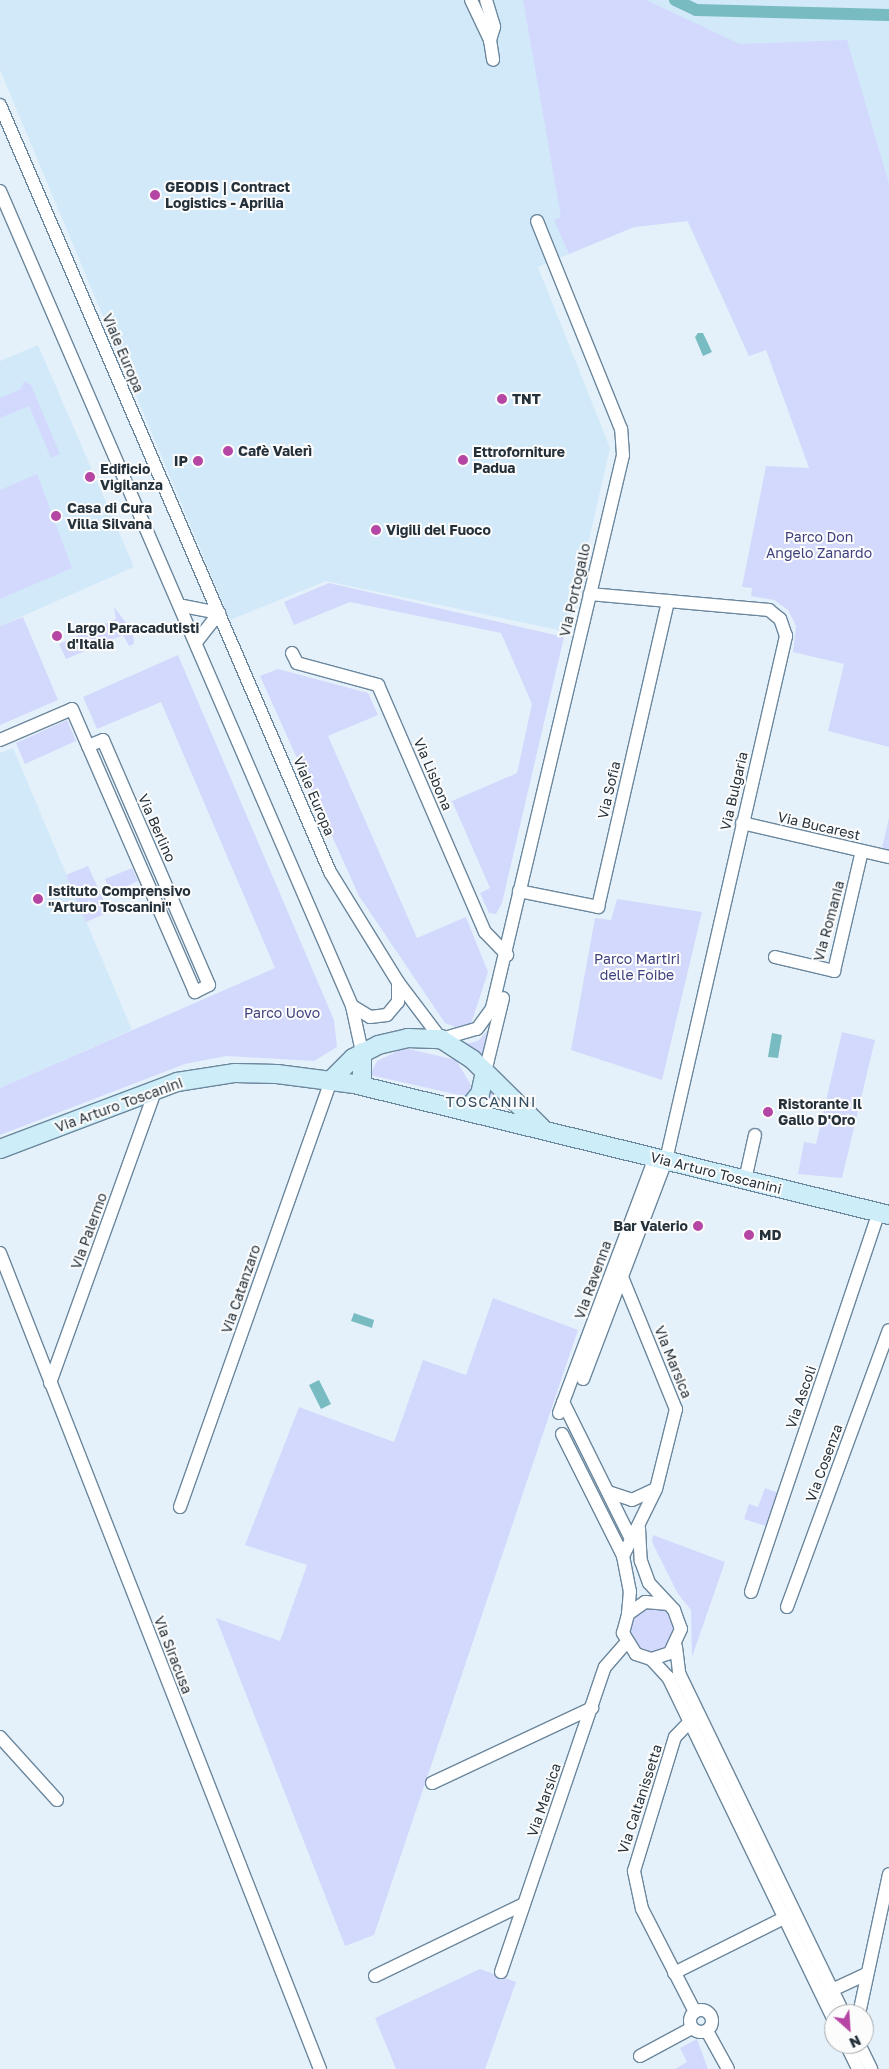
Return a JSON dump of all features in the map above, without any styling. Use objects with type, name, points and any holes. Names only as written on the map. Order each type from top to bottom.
[{"type":"street","points":[[471,0],[490,40],[494,60]]},
{"type":"street","points":[[486,0],[494,27],[490,40]]},
{"type":"street","name":"Viale Europa","points":[[0,105],[330,872],[398,982],[441,1039]]},
{"type":"street","points":[[0,191],[182,606],[352,1006],[362,1052],[362,1085]]},
{"type":"street","name":"Via Portogallo","points":[[441,1039],[482,1025],[502,977],[518,891],[590,594],[624,440],[537,221]]},
{"type":"street","name":"Via Bulgaria","points":[[590,594],[769,610],[785,628],[742,823],[661,1159]]},
{"type":"street","name":"Via Sofia","points":[[518,891],[598,907],[668,601]]},
{"type":"street","points":[[182,606],[219,613],[197,641]]},
{"type":"street","name":"Via Lisbona","points":[[292,653],[297,663],[378,685],[485,932],[507,955]]},
{"type":"street","name":"Via Berlino","points":[[0,740],[72,709],[88,746],[195,992],[209,985],[103,740],[88,746]]},
{"type":"street","name":"Via Bucarest","points":[[742,823],[889,857]]},
{"type":"street","name":"Via Romania","points":[[774,957],[834,971],[862,851]]},
{"type":"street","name":"Via Portogallo","points":[[485,1072],[505,989],[502,977]]},
{"type":"street","points":[[352,1006],[373,1018],[387,1015],[398,1002],[398,982]]},
{"type":"street","points":[[331,1080],[362,1052],[404,1038],[441,1039],[485,1072],[544,1130]]},
{"type":"street","points":[[466,1111],[480,1094],[485,1072]]},
{"type":"street","name":"Via Arturo Toscanini","points":[[0,1149],[156,1088],[235,1073],[331,1080],[362,1085],[884,1213]]},
{"type":"street","name":"Via Catanzaro","points":[[180,1508],[331,1080]]},
{"type":"street","name":"Via Palermo","points":[[50,1383],[156,1088]]},
{"type":"street","points":[[745,1180],[755,1134]]},
{"type":"street","points":[[583,1379],[622,1277],[661,1159]]},
{"type":"street","name":"Via Ravenna","points":[[587,1450],[561,1408],[661,1159]]},
{"type":"street","name":"Via Ascoli","points":[[752,1592],[884,1213]]},
{"type":"street","name":"Via Siracusa","points":[[0,1252],[320,2069]]},
{"type":"street","name":"Via Marsica","points":[[622,1277],[676,1409],[656,1489],[623,1556]]},
{"type":"street","name":"Via Cosenza","points":[[788,1607],[889,1330]]},
{"type":"street","points":[[562,1434],[623,1556],[630,1591],[626,1642],[636,1654],[652,1659],[666,1673],[694,1717]]},
{"type":"street","points":[[573,1456],[587,1450],[608,1491],[635,1534]]},
{"type":"street","points":[[608,1491],[626,1501],[656,1489]]},
{"type":"street","name":"Via Marsica","points":[[635,1534],[640,1561],[649,1584],[666,1604]]},
{"type":"street","points":[[628,1614],[645,1602],[666,1604],[679,1619],[676,1647],[679,1673],[694,1717],[788,1916],[827,2004]]},
{"type":"street","name":"Via Marsica","points":[[501,1972],[608,1662],[626,1642]]},
{"type":"street","points":[[652,1659],[676,1647]]},
{"type":"street","points":[[432,1784],[592,1708]]},
{"type":"street","name":"Via Caltanissetta","points":[[694,1717],[675,1737],[634,1871],[642,1909],[695,2012],[711,2016],[707,2031],[728,2069]]},
{"type":"street","points":[[0,1737],[57,1800]]},
{"type":"street","points":[[861,2004],[889,1874]]},
{"type":"street","points":[[375,1976],[524,1904]]},
{"type":"street","points":[[674,1974],[788,1916]]},
{"type":"street","points":[[788,1916],[839,2004]]},
{"type":"street","points":[[832,1990],[866,1974]]},
{"type":"street","points":[[692,2028],[690,2017],[695,2012]]},
{"type":"street","points":[[640,2056],[692,2028],[707,2031]]},
{"type":"street","points":[[851,2054],[858,2069]]},
{"type":"street","points":[[864,2054],[871,2069]]},
{"type":"shaded area","points":[[0,0],[889,0],[889,306],[749,356],[687,221],[634,227],[538,267],[610,448],[568,632],[326,581],[230,620],[0,70]]},
{"type":"shaded area","points":[[698,333],[703,333],[712,352],[703,356],[695,337]]},
{"type":"shaded area","name":"Casa di Cura Villa Silvana","points":[[38,345],[134,567],[0,626],[0,361]]},
{"type":"shaded area","name":"Istituto Comprensivo \"Arturo Toscanini\"","points":[[13,748],[132,1030],[0,1088],[0,753]]},
{"type":"shaded area","points":[[772,1033],[782,1035],[778,1058],[768,1057]]},
{"type":"shaded area","points":[[354,1313],[374,1320],[372,1328],[351,1321]]},
{"type":"shaded area","points":[[319,1380],[331,1404],[321,1409],[309,1385]]},
{"type":"green space","name":"Parco Don Angelo Zanardo","points":[[523,0],[646,0],[740,44],[847,40],[889,184],[889,747],[828,731],[844,664],[793,652],[796,626],[788,610],[774,600],[751,596],[752,588],[742,587],[766,466],[809,468],[766,350],[749,356],[688,221],[634,227],[569,254],[554,220],[561,217]]},
{"type":"green space","points":[[24,381],[31,385],[60,454],[51,458],[29,406],[0,418],[0,398],[21,389]]},
{"type":"green space","points":[[37,474],[72,568],[0,599],[0,490]]},
{"type":"green space","points":[[329,583],[564,637],[502,903],[496,914],[489,913],[480,893],[490,888],[452,801],[517,773],[532,704],[501,633],[350,602],[294,625],[284,602]]},
{"type":"green space","points":[[114,607],[133,632],[134,644],[129,646],[123,635],[66,659],[59,644],[116,619]]},
{"type":"green space","points":[[23,617],[58,700],[0,725],[0,626]]},
{"type":"green space","name":"Parco Uovo","points":[[178,655],[334,1020],[337,1047],[314,1061],[226,1056],[185,1064],[0,1135],[0,1088],[275,968],[161,702],[97,729],[83,697]]},
{"type":"green space","points":[[278,669],[368,693],[378,715],[328,736],[417,938],[466,917],[488,972],[471,1024],[460,1029],[445,1023],[359,896],[260,676]]},
{"type":"green space","points":[[67,720],[76,741],[25,764],[16,743]]},
{"type":"green space","points":[[889,818],[889,850],[882,848]]},
{"type":"green space","points":[[88,866],[109,912],[86,922],[66,875]]},
{"type":"green space","points":[[132,868],[138,881],[111,893],[105,879]]},
{"type":"green space","name":"Parco Martiri delle Foibe","points":[[617,899],[702,912],[662,1080],[571,1050],[595,918],[611,920]]},
{"type":"green space","points":[[491,1027],[486,1059],[461,1045],[478,1041]]},
{"type":"green space","points":[[842,1032],[875,1040],[842,1178],[798,1174],[804,1142],[816,1144]]},
{"type":"green space","points":[[404,1048],[456,1060],[471,1085],[468,1097],[370,1075],[377,1061]]},
{"type":"green space","points":[[492,1087],[498,1099],[503,1106],[485,1102]]},
{"type":"green space","points":[[493,1298],[578,1330],[374,1935],[345,1946],[216,1618],[280,1641],[307,1565],[245,1545],[299,1407],[394,1442],[423,1360],[466,1375]]},
{"type":"green space","points":[[765,1488],[781,1494],[769,1527],[744,1519],[749,1504],[758,1507]]},
{"type":"green space","points":[[653,1535],[725,1562],[692,1657],[691,1610],[678,1594],[652,1542]]},
{"type":"green space","points":[[652,1607],[665,1611],[671,1617],[675,1630],[671,1643],[665,1649],[652,1653],[639,1649],[633,1643],[629,1630],[633,1617],[639,1611]]},
{"type":"green space","points":[[480,1969],[516,1982],[485,2069],[396,2069],[375,2018]]},
{"type":"green space","points":[[697,2039],[708,2069],[675,2069],[687,2062],[680,2048]]},
{"type":"waterway","points":[[675,0],[696,10],[889,15]]},
{"type":"place","name":"GEODIS | Contract Logistics - Aprilia","points":[[155,195]]},
{"type":"place","name":"TNT","points":[[502,399]]},
{"type":"place","name":"Cafè Valerì","points":[[228,451]]},
{"type":"place","name":"Ettroforniture Padua","points":[[463,460]]},
{"type":"place","name":"IP","points":[[198,461]]},
{"type":"place","name":"Edificio Vigilanza","points":[[90,477]]},
{"type":"place","name":"Casa di Cura Villa Silvana","points":[[56,516]]},
{"type":"place","name":"Vigili del Fuoco","points":[[376,530]]},
{"type":"place","name":"Largo Paracadutisti d'Italia","points":[[57,636]]},
{"type":"place","name":"Istituto Comprensivo \"Arturo Toscanini\"","points":[[38,899]]},
{"type":"place","name":"Ristorante Il Gallo D'Oro","points":[[768,1112]]},
{"type":"place","name":"Bar Valerio","points":[[698,1226]]},
{"type":"place","name":"MD","points":[[749,1235]]},
{"type":"district","name":"TOSCANINI","points":[[491,1102]]}]
